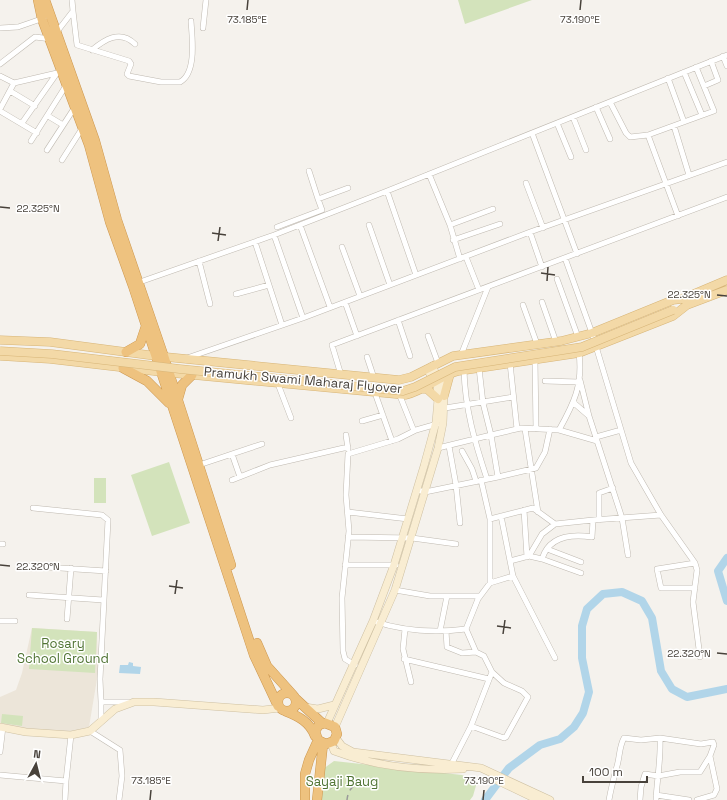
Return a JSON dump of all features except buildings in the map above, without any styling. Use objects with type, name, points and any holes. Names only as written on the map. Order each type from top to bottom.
[{"type":"highway","points":[[38,0],[54,37],[79,105],[95,141],[117,220],[160,358]]},
{"type":"highway","points":[[45,0],[46,17]]},
{"type":"highway","points":[[54,37],[60,72],[79,105],[83,127],[98,175],[110,222],[136,283],[146,326],[166,373],[176,403],[254,655],[281,708],[308,723],[325,741]]},
{"type":"highway","points":[[126,352],[140,344],[146,326]]},
{"type":"highway","points":[[123,368],[147,381],[176,403],[199,465],[260,652],[267,666],[294,697],[304,707],[328,724]]},
{"type":"highway","points":[[176,403],[182,385],[192,375]]},
{"type":"highway","points":[[281,708],[278,700],[282,695],[288,693],[294,697]]},
{"type":"highway","points":[[281,708],[291,711],[295,707],[294,697]]},
{"type":"highway","points":[[325,741],[315,731],[328,724]]},
{"type":"highway","points":[[317,800],[317,785],[328,724]]},
{"type":"highway","points":[[304,800],[305,774],[309,760],[325,741]]},
{"type":"main road","points":[[0,356],[50,359],[166,373],[400,396],[414,393],[450,374],[464,370],[579,353],[596,348],[673,316],[685,302],[727,280]]},
{"type":"main road","points":[[0,340],[50,342],[160,358],[184,359],[341,376],[405,380],[432,366],[461,355],[556,342],[578,337],[592,333],[673,300],[685,302],[727,290]]},
{"type":"main road","name":"Pramukh Swami Maharaj Flyover","points":[[0,351],[52,354],[180,369],[403,391],[415,388],[455,367],[582,347],[685,302]]},
{"type":"main road","name":"Pramukh Swami Maharaj Flyover","points":[[0,346],[52,348],[160,358],[403,385],[453,362],[580,342],[673,308]]},
{"type":"main road","points":[[421,389],[427,389],[441,397],[450,374]]},
{"type":"street","points":[[72,0],[76,43],[79,46],[131,62],[127,74],[129,76],[161,82],[180,82],[186,77],[193,55],[191,21]]},
{"type":"street","points":[[203,28],[206,0]]},
{"type":"street","points":[[0,64],[35,37],[54,37],[73,11]]},
{"type":"street","points":[[0,28],[18,27],[46,17]]},
{"type":"street","points":[[92,50],[102,41],[114,36],[132,41],[135,44]]},
{"type":"street","points":[[136,283],[300,225],[725,55],[727,66]]},
{"type":"street","points":[[704,86],[718,80],[711,61]]},
{"type":"street","points":[[610,102],[626,133],[630,137],[648,135],[714,111],[696,67]]},
{"type":"street","points":[[0,77],[14,83],[60,72]]},
{"type":"street","points":[[22,123],[60,72]]},
{"type":"street","points":[[684,72],[702,115]]},
{"type":"street","points":[[668,78],[684,122]]},
{"type":"street","points":[[14,83],[0,110],[37,133]]},
{"type":"street","points":[[31,140],[48,116],[67,84]]},
{"type":"street","points":[[10,91],[34,106]]},
{"type":"street","points":[[47,150],[63,125],[79,105]]},
{"type":"street","points":[[596,107],[610,139]]},
{"type":"street","points":[[48,116],[63,125]]},
{"type":"street","points":[[573,117],[586,150]]},
{"type":"street","points":[[557,123],[570,157]]},
{"type":"street","points":[[674,126],[690,175]]},
{"type":"street","points":[[62,160],[83,127]]},
{"type":"street","points":[[532,133],[577,254]]},
{"type":"street","points":[[648,135],[678,216]]},
{"type":"street","points":[[184,359],[303,318],[530,232],[727,162]]},
{"type":"street","points":[[277,227],[322,210],[309,171]]},
{"type":"street","points":[[429,174],[450,224],[453,240],[460,259]]},
{"type":"street","points":[[526,183],[543,228]]},
{"type":"street","points":[[318,199],[348,188]]},
{"type":"street","points":[[387,191],[416,275]]},
{"type":"street","points":[[341,376],[332,345],[727,197]]},
{"type":"street","points":[[450,224],[493,209]]},
{"type":"street","points":[[453,240],[500,224]]},
{"type":"street","points":[[300,225],[330,307]]},
{"type":"street","points":[[369,225],[390,285]]},
{"type":"street","points":[[530,232],[542,267]]},
{"type":"street","points":[[274,235],[303,318]]},
{"type":"street","points":[[255,242],[282,325]]},
{"type":"street","points":[[342,247],[360,296]]},
{"type":"street","points":[[466,257],[479,290]]},
{"type":"street","points":[[565,258],[592,333],[631,463],[660,515],[695,563],[697,570],[693,602],[700,656]]},
{"type":"street","points":[[199,261],[210,304]]},
{"type":"street","points":[[557,279],[578,337]]},
{"type":"street","points":[[236,294],[269,285]]},
{"type":"street","points":[[461,355],[488,287]]},
{"type":"street","points":[[345,302],[357,336]]},
{"type":"street","points":[[542,302],[556,342]]},
{"type":"street","points":[[523,306],[537,344]]},
{"type":"street","points":[[398,320],[410,356]]},
{"type":"street","points":[[328,724],[346,699],[382,624],[412,538],[438,448],[443,423],[444,408],[432,366],[428,336]]},
{"type":"street","points":[[559,430],[574,403],[581,371],[579,353]]},
{"type":"street","points":[[367,357],[374,378]]},
{"type":"street","points":[[535,360],[536,429]]},
{"type":"street","points":[[510,364],[517,429]]},
{"type":"street","points":[[479,368],[483,403],[491,435],[498,477]]},
{"type":"street","points":[[464,370],[466,405],[474,439],[487,479]]},
{"type":"street","points":[[544,381],[579,380]]},
{"type":"street","points":[[579,380],[596,439],[622,518],[628,555]]},
{"type":"street","points":[[278,384],[291,418]]},
{"type":"street","points":[[375,393],[392,441]]},
{"type":"street","points":[[400,396],[414,431]]},
{"type":"street","points":[[328,724],[334,705],[373,621],[394,565],[417,490],[441,397]]},
{"type":"street","points":[[444,408],[514,397]]},
{"type":"street","points":[[574,403],[590,418]]},
{"type":"street","points":[[362,421],[383,415]]},
{"type":"street","points":[[348,454],[392,441],[414,431],[443,423]]},
{"type":"street","points":[[438,448],[517,429],[559,430],[596,439],[621,430]]},
{"type":"street","points":[[525,429],[538,512]]},
{"type":"street","points":[[417,490],[425,492],[532,470],[536,468],[545,452],[550,429]]},
{"type":"street","points":[[346,435],[348,447],[346,495],[348,537],[342,598],[343,655],[345,659],[361,668]]},
{"type":"street","points":[[199,465],[262,444]]},
{"type":"street","points":[[449,446],[456,485],[460,523]]},
{"type":"street","points":[[232,480],[270,465],[348,447]]},
{"type":"street","points":[[462,451],[478,481],[490,519],[490,582],[480,596],[466,629],[476,652]]},
{"type":"street","points":[[232,454],[240,477]]},
{"type":"street","points":[[542,559],[550,544],[573,535],[592,537],[596,520],[599,493],[613,488]]},
{"type":"street","points":[[33,508],[102,515],[107,517],[109,524],[103,600],[101,721]]},
{"type":"street","points":[[490,519],[533,508],[555,524]]},
{"type":"street","points":[[524,510],[528,556]]},
{"type":"street","points":[[348,512],[408,519]]},
{"type":"street","points":[[528,556],[542,534],[555,524],[660,515]]},
{"type":"street","points":[[501,516],[513,576],[556,658]]},
{"type":"street","points":[[348,537],[412,538],[456,544]]},
{"type":"street","points":[[547,549],[581,562]]},
{"type":"street","points":[[510,561],[528,556],[542,559],[581,573]]},
{"type":"street","points":[[695,563],[657,569],[661,588],[695,588]]},
{"type":"street","points":[[345,565],[403,565]]},
{"type":"street","points":[[30,566],[106,571]]},
{"type":"street","points":[[67,618],[71,568]]},
{"type":"street","points":[[490,582],[513,576]]},
{"type":"street","points":[[395,590],[447,596],[480,596]]},
{"type":"street","points":[[28,595],[103,600]]},
{"type":"street","points":[[440,632],[447,596]]},
{"type":"street","points":[[0,621],[15,621]]},
{"type":"street","points":[[373,621],[405,629],[440,632],[466,629]]},
{"type":"street","points":[[405,629],[403,650],[404,659],[411,682]]},
{"type":"street","points":[[446,631],[447,647],[462,653],[476,652],[484,656],[492,672],[504,683],[522,691],[527,699],[506,737],[504,738],[471,726]]},
{"type":"street","points":[[404,659],[489,679]]},
{"type":"street","points":[[451,765],[471,726],[492,672]]},
{"type":"street","points":[[101,702],[154,702],[263,710],[281,708]]},
{"type":"street","points":[[0,752],[2,727],[26,732],[71,735],[90,731],[116,709],[134,702]]},
{"type":"street","points":[[304,707],[318,709],[334,705]]},
{"type":"street","points":[[90,731],[120,750],[122,776],[119,800]]},
{"type":"street","points":[[65,800],[71,735]]},
{"type":"street","points":[[609,800],[613,775],[617,766],[621,744],[624,738],[641,740],[660,738],[701,744],[713,742],[714,745],[710,756],[700,772],[680,772],[658,776],[645,774],[643,776],[640,800]]},
{"type":"street","points":[[660,738],[660,769],[656,798],[689,800]]},
{"type":"street","points":[[325,741],[342,746],[352,752],[480,770],[550,800]]},
{"type":"street","points":[[325,741],[334,751],[357,760],[412,768],[480,770]]},
{"type":"street","points":[[697,800],[714,795],[717,789],[710,756]]},
{"type":"street","points":[[1,773],[66,781]]},
{"type":"street","points":[[515,785],[536,800]]},
{"type":"shaded area","points":[[32,628],[97,632],[98,673],[89,727],[70,732],[26,730],[0,723],[0,697],[16,690],[22,673]]},
{"type":"green space","points":[[458,0],[532,0],[465,24]]},
{"type":"green space","points":[[169,462],[190,523],[152,536],[131,475]]},
{"type":"green space","points":[[94,478],[106,478],[106,503],[94,503]]},
{"type":"green space","name":"Rosary School Ground","points":[[32,628],[97,632],[95,673],[29,669]]},
{"type":"green space","points":[[2,714],[23,716],[22,726],[1,723]]},
{"type":"green space","name":"Sayaji Baug","points":[[334,761],[462,775],[477,782],[473,796],[470,800],[322,800],[323,769]]},
{"type":"water","points":[[129,662],[133,663],[133,666],[141,667],[140,674],[119,673],[120,665],[128,665]]},
{"type":"waterway","points":[[727,558],[718,571],[727,601]]},
{"type":"waterway","points":[[485,800],[509,768],[540,745],[560,739],[574,727],[583,713],[589,692],[582,658],[582,626],[587,609],[603,594],[622,592],[642,601],[652,618],[661,671],[672,689],[687,697],[727,689]]},
{"type":"railway","points":[[347,800],[351,789],[361,782]]}]
